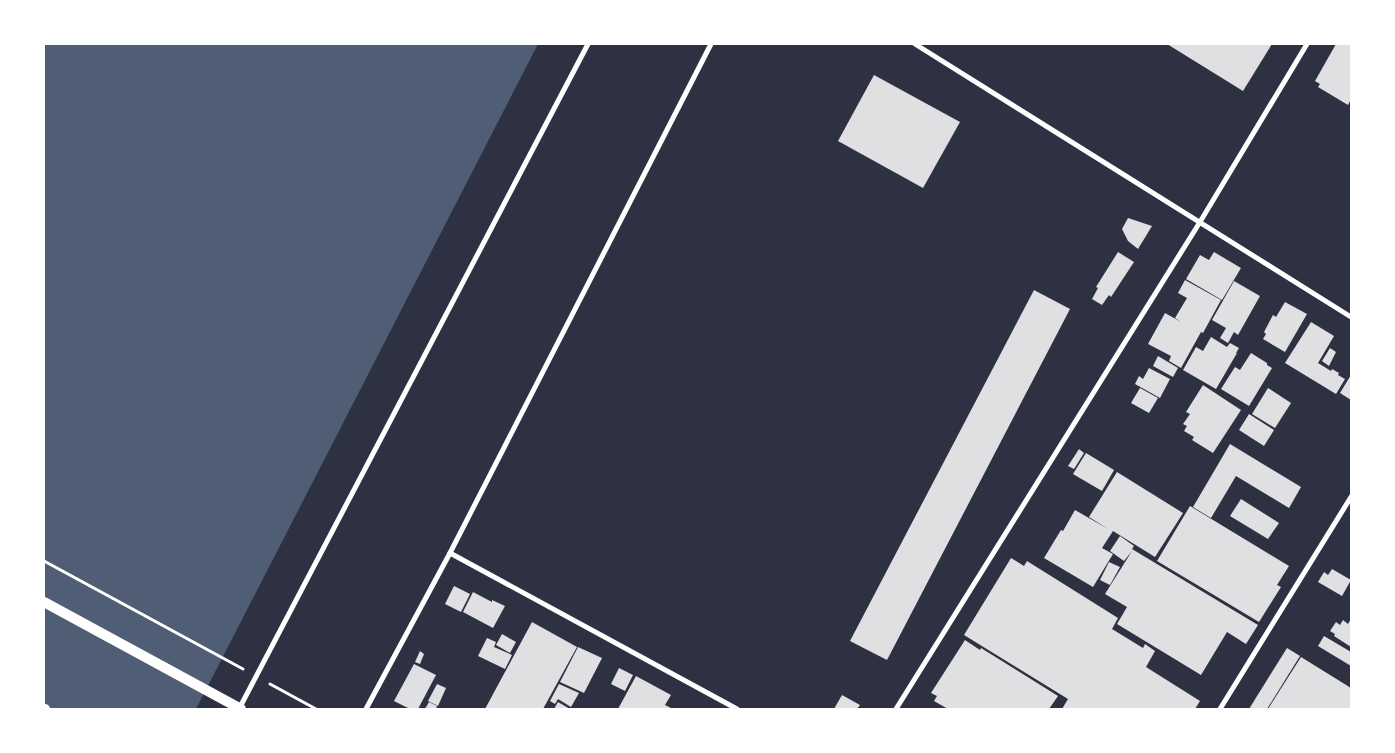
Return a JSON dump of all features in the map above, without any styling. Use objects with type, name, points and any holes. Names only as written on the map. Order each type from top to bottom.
[{"type":"main road","points":[[44,602],[240,709]]},
{"type":"street","points":[[240,709],[588,44]]},
{"type":"street","points":[[366,709],[450,554],[711,44]]},
{"type":"street","points":[[915,44],[1351,317]]},
{"type":"street","points":[[896,709],[1200,222],[1307,44]]},
{"type":"street","points":[[1220,709],[1351,497]]},
{"type":"street","points":[[450,554],[737,709]]},
{"type":"path","points":[[44,561],[245,671]]},
{"type":"path","points":[[263,681],[316,709]]},
{"type":"water","points":[[44,44],[538,44],[196,709],[44,709]]},
{"type":"building","points":[[1167,44],[1272,44],[1243,91]]},
{"type":"building","points":[[1336,44],[1351,44],[1351,99],[1348,105],[1318,87],[1320,84],[1315,81]]},
{"type":"building","points":[[874,75],[960,122],[923,188],[838,141]]},
{"type":"building","points":[[1128,218],[1152,226],[1138,249],[1128,241],[1122,229]]},
{"type":"building","points":[[1118,252],[1134,262],[1111,297],[1109,295],[1102,305],[1092,299],[1098,288],[1096,287]]},
{"type":"building","points":[[1214,252],[1241,268],[1222,300],[1186,279],[1200,255],[1209,260]]},
{"type":"building","points":[[1185,280],[1221,300],[1181,368],[1169,361],[1171,356],[1148,344],[1165,313],[1181,322],[1175,318],[1187,298],[1178,293]]},
{"type":"building","points":[[1234,281],[1260,296],[1238,335],[1234,332],[1228,343],[1220,338],[1226,328],[1212,320]]},
{"type":"building","points":[[1034,290],[1070,309],[887,660],[850,641]]},
{"type":"building","points":[[1285,302],[1307,314],[1285,352],[1263,339],[1266,334],[1264,332],[1273,315],[1276,317]]},
{"type":"building","points":[[1311,322],[1334,336],[1318,363],[1331,371],[1332,369],[1339,373],[1338,375],[1345,379],[1336,394],[1285,363]]},
{"type":"building","points":[[1211,337],[1227,347],[1230,343],[1239,348],[1216,389],[1183,370],[1196,347],[1203,351]]},
{"type":"building","points":[[1330,348],[1336,352],[1329,366],[1322,361]]},
{"type":"building","points":[[1251,353],[1272,368],[1249,406],[1221,389],[1235,367],[1240,370]]},
{"type":"building","points":[[1158,356],[1178,368],[1173,377],[1153,366]]},
{"type":"building","points":[[1149,368],[1170,379],[1160,398],[1135,384],[1139,376],[1143,379]]},
{"type":"building","points":[[1351,375],[1351,400],[1340,393]]},
{"type":"building","points":[[1203,385],[1241,410],[1213,453],[1192,440],[1194,437],[1184,431],[1187,426],[1183,424],[1190,414],[1186,412]]},
{"type":"building","points":[[1140,388],[1158,398],[1149,413],[1131,403]]},
{"type":"building","points":[[1268,388],[1291,403],[1275,428],[1252,414]]},
{"type":"building","points":[[1249,414],[1274,430],[1264,446],[1239,430]]},
{"type":"building","points":[[1230,444],[1301,487],[1289,508],[1236,476],[1211,518],[1193,507]]},
{"type":"building","points":[[1079,449],[1084,453],[1074,469],[1068,466]]},
{"type":"building","points":[[1086,453],[1114,470],[1102,491],[1073,474]]},
{"type":"building","points":[[1117,472],[1183,513],[1155,557],[1113,531],[1102,548],[1113,554],[1093,587],[1044,558],[1075,510],[1108,529],[1089,517]]},
{"type":"building","points":[[1241,499],[1279,523],[1268,539],[1230,516]]},
{"type":"building","points":[[1190,506],[1289,566],[1277,585],[1281,587],[1259,622],[1157,561]]},
{"type":"building","points":[[1120,536],[1134,546],[1132,549],[1258,625],[1246,644],[1227,632],[1201,675],[1117,624],[1127,607],[1105,594],[1132,551],[1124,561],[1110,551]]},
{"type":"building","points":[[1011,558],[1024,566],[1027,561],[1118,618],[1112,629],[1143,648],[1145,644],[1155,651],[1146,667],[1200,701],[1195,709],[1062,709],[1068,699],[964,635]]},
{"type":"building","points":[[1109,562],[1120,567],[1110,585],[1100,580]]},
{"type":"building","points":[[1332,569],[1351,580],[1342,596],[1318,582],[1324,572],[1328,575]]},
{"type":"building","points":[[454,586],[470,594],[461,612],[445,604]]},
{"type":"building","points":[[473,592],[492,602],[492,600],[505,606],[493,628],[463,612]]},
{"type":"building","points":[[1351,619],[1351,647],[1334,636],[1335,634],[1330,631],[1336,622],[1340,625],[1343,620],[1348,624]]},
{"type":"building","points":[[532,622],[577,647],[543,709],[485,709]]},
{"type":"building","points":[[502,634],[516,642],[510,653],[496,645]]},
{"type":"building","points":[[1324,636],[1351,652],[1351,666],[1318,646]]},
{"type":"building","points":[[487,638],[496,642],[494,647],[512,655],[505,669],[478,656]]},
{"type":"building","points":[[965,640],[1058,696],[1049,709],[948,709],[934,701],[937,696],[931,693]]},
{"type":"building","points":[[578,647],[602,658],[584,693],[560,682]]},
{"type":"building","points":[[1287,648],[1300,656],[1267,709],[1249,709]]},
{"type":"building","points":[[420,651],[424,654],[420,664],[415,662]]},
{"type":"building","points":[[1301,657],[1351,688],[1351,709],[1268,709]]},
{"type":"building","points":[[414,664],[436,675],[418,709],[410,709],[394,701]]},
{"type":"building","points":[[619,668],[633,675],[625,691],[611,684]]},
{"type":"building","points":[[636,676],[671,695],[665,705],[673,709],[618,709]]},
{"type":"building","points":[[437,684],[446,688],[438,706],[428,701]]},
{"type":"building","points":[[559,684],[579,693],[571,707],[558,699],[555,704],[550,701]]},
{"type":"building","points":[[842,695],[860,705],[857,709],[834,709]]},
{"type":"building","points":[[429,702],[437,706],[436,709],[425,709]]},
{"type":"building","points":[[558,702],[570,709],[554,709]]}]
